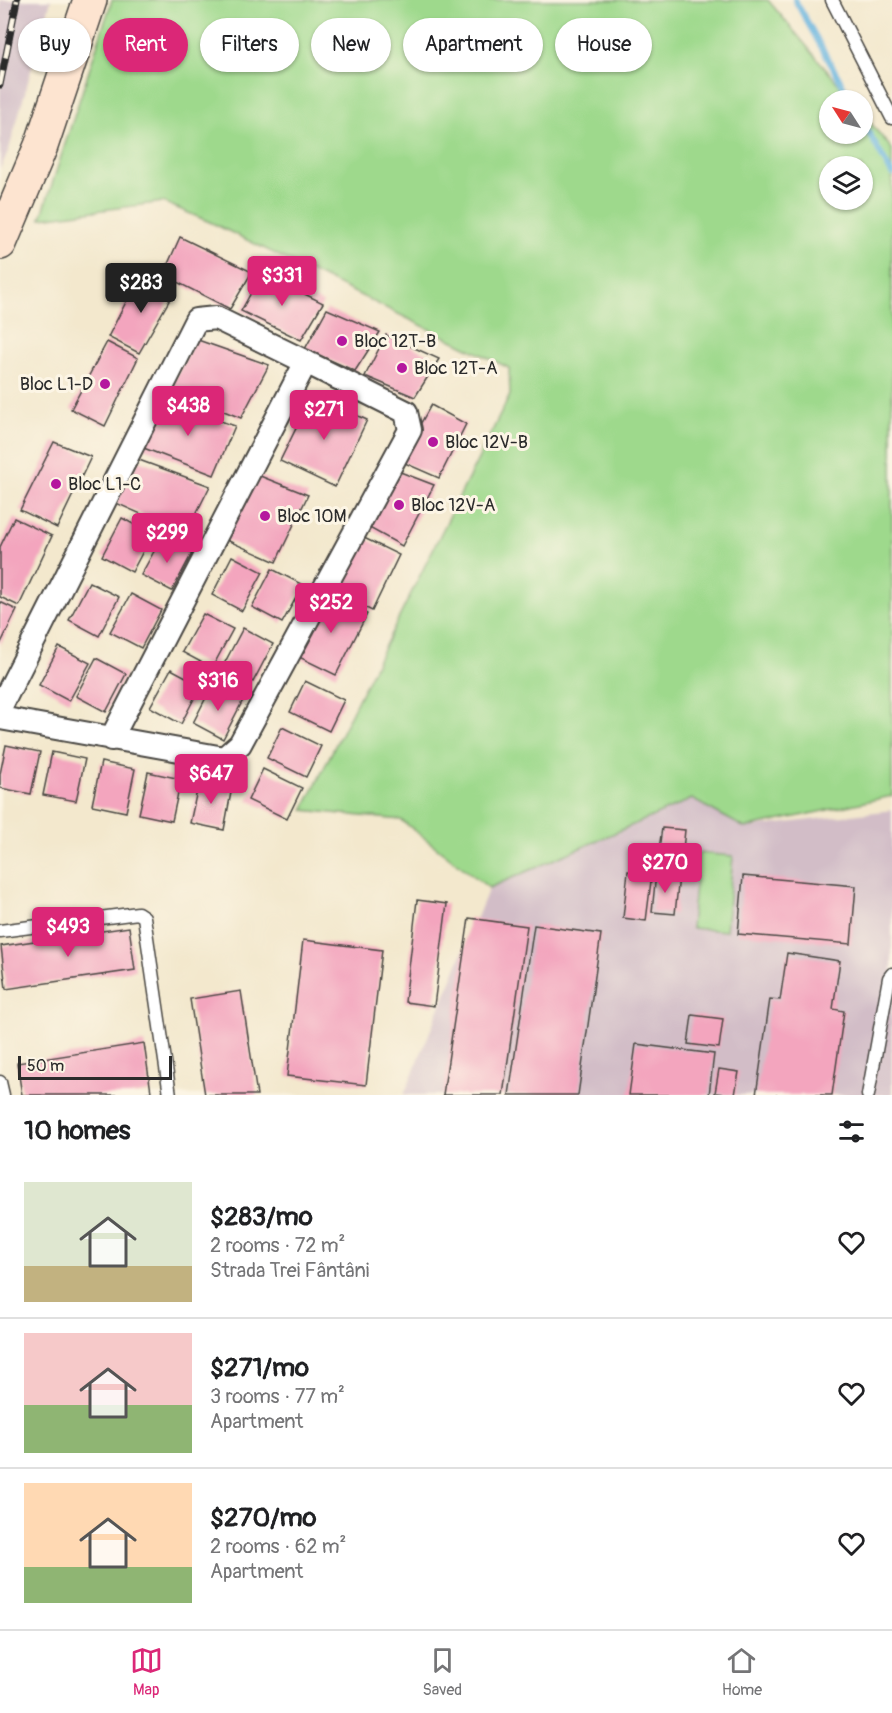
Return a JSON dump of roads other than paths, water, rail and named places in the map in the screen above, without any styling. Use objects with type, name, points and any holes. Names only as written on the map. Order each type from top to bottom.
[{"type":"main road","points":[[0,243],[41,146],[90,0]]},
{"type":"street","points":[[0,708],[196,320],[216,318],[406,412],[410,430],[240,744],[224,758],[0,718]]},
{"type":"street","points":[[111,739],[306,362]]},
{"type":"lane","points":[[832,0],[892,118]]},
{"type":"lane","points":[[0,931],[138,913],[144,917],[170,1095]]},
{"type":"lane","points":[[868,1095],[889,978],[892,974]]},
{"type":"lane","points":[[0,1082],[3,1095]]},
{"type":"waterway","points":[[795,0],[845,90]]},
{"type":"waterway","points":[[873,140],[892,174]]},
{"type":"railway","points":[[0,85],[17,0]]},
{"type":"place","name":"Bloc 12T-B","points":[[342,341]]},
{"type":"place","name":"Bloc 12T-A","points":[[402,368]]},
{"type":"place","name":"Bloc L1-D","points":[[105,384]]},
{"type":"place","name":"Bloc 12V-B","points":[[433,442]]},
{"type":"place","name":"Bloc L1-C","points":[[56,484]]},
{"type":"place","name":"Bloc 12V-A","points":[[399,505]]},
{"type":"place","name":"Bloc 10M","points":[[265,516]]}]
